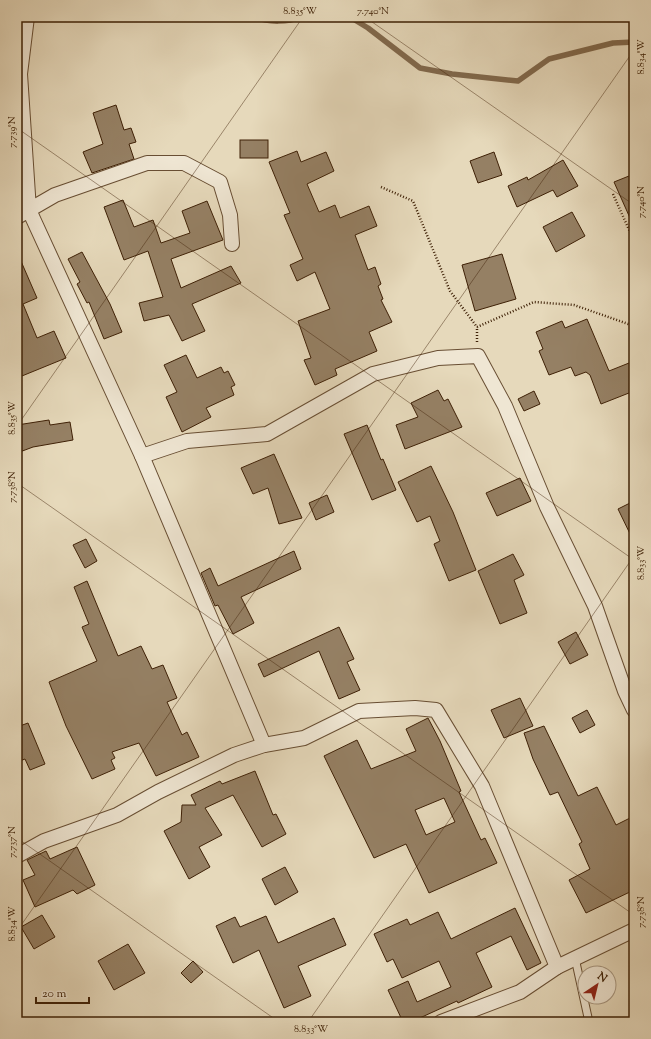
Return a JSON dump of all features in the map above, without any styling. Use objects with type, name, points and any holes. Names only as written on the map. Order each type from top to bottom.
[{"type":"street","points":[[27,19],[20,74],[29,210],[142,456],[264,745]]},
{"type":"street","points":[[17,217],[55,195],[147,163],[184,164],[220,182],[230,215],[232,244]]},
{"type":"street","points":[[142,456],[187,441],[267,434],[373,374],[438,358],[478,356],[504,406],[547,507],[595,606],[625,691],[634,710]]},
{"type":"street","points":[[17,856],[44,841],[117,815],[158,792],[234,755],[264,745],[304,738],[359,711],[414,708],[436,710],[482,786],[557,967]]},
{"type":"street","points":[[441,1022],[520,992],[557,967],[634,930]]},
{"type":"lane","points":[[575,958],[589,1022]]},
{"type":"path","points":[[381,187],[413,201],[450,292],[477,327],[478,356]]},
{"type":"path","points":[[613,194],[630,232],[634,256]]},
{"type":"path","points":[[477,327],[534,302],[574,305],[634,326]]},
{"type":"building","points":[[116,105],[124,130],[131,128],[136,142],[129,144],[134,159],[92,173],[83,152],[103,144],[93,113]]},
{"type":"building","points":[[240,140],[268,140],[268,158],[240,158]]},
{"type":"building","points":[[297,151],[301,162],[326,152],[334,171],[307,184],[319,212],[335,205],[340,218],[369,206],[377,226],[355,235],[368,270],[375,267],[381,284],[378,286],[383,299],[381,300],[392,322],[369,332],[377,351],[335,369],[337,375],[315,385],[304,360],[311,358],[298,321],[330,309],[315,272],[297,281],[290,265],[303,259],[284,215],[290,213],[269,162]]},
{"type":"building","points":[[494,152],[502,175],[478,183],[470,161]]},
{"type":"building","points":[[563,160],[578,186],[557,197],[553,190],[517,207],[508,186],[527,177],[528,180]]},
{"type":"building","points":[[634,174],[634,227],[614,182]]},
{"type":"building","points":[[123,200],[134,227],[153,220],[161,243],[190,233],[182,211],[207,201],[223,240],[171,259],[181,288],[231,266],[241,283],[192,304],[205,331],[182,341],[169,315],[144,321],[139,303],[163,297],[148,251],[124,260],[104,207]]},
{"type":"building","points":[[572,212],[585,236],[556,252],[543,227]]},
{"type":"building","points":[[17,252],[37,298],[23,304],[37,338],[54,331],[66,358],[17,378]]},
{"type":"building","points":[[82,252],[110,304],[122,332],[104,339],[89,302],[87,303],[77,284],[80,282],[68,259]]},
{"type":"building","points":[[502,254],[516,299],[475,311],[462,265]]},
{"type":"building","points":[[587,319],[609,371],[634,361],[634,391],[601,404],[590,375],[586,372],[575,376],[571,367],[549,375],[539,351],[543,349],[536,332],[562,321],[565,328]]},
{"type":"building","points":[[186,355],[197,378],[221,367],[224,373],[228,371],[235,385],[231,387],[234,395],[206,408],[211,417],[182,432],[166,397],[177,392],[164,365]]},
{"type":"building","points":[[438,390],[444,401],[448,399],[462,427],[405,449],[396,425],[418,417],[411,403]]},
{"type":"building","points":[[534,391],[540,404],[524,411],[518,399]]},
{"type":"building","points":[[49,420],[50,425],[70,422],[73,440],[33,447],[17,453],[17,425]]},
{"type":"building","points":[[367,425],[381,460],[383,459],[396,490],[372,500],[344,434]]},
{"type":"building","points":[[274,454],[302,518],[279,524],[268,488],[253,494],[241,468]]},
{"type":"building","points":[[431,466],[453,512],[476,570],[449,581],[434,544],[440,541],[430,516],[417,522],[398,482]]},
{"type":"building","points":[[520,478],[531,501],[497,516],[486,493]]},
{"type":"building","points":[[327,495],[334,512],[316,520],[309,503]]},
{"type":"building","points":[[634,501],[634,542],[618,509]]},
{"type":"building","points":[[86,539],[97,561],[85,568],[73,545]]},
{"type":"building","points":[[294,551],[301,569],[241,597],[254,623],[233,634],[218,605],[215,606],[201,573],[210,568],[218,586]]},
{"type":"building","points":[[513,554],[524,575],[514,580],[527,613],[500,624],[478,571]]},
{"type":"building","points":[[87,581],[118,656],[141,646],[152,669],[163,665],[177,698],[167,702],[182,735],[187,732],[199,757],[156,776],[139,743],[112,752],[115,758],[111,760],[115,769],[92,779],[66,726],[49,682],[97,661],[82,627],[89,624],[74,587]]},
{"type":"building","points":[[339,627],[354,659],[347,662],[360,690],[339,699],[319,651],[264,677],[258,664]]},
{"type":"building","points":[[576,632],[588,655],[570,664],[558,642]]},
{"type":"building","points":[[520,698],[533,726],[504,738],[491,710]]},
{"type":"building","points":[[587,710],[595,725],[580,733],[572,718]]},
{"type":"building","points":[[428,718],[440,741],[461,791],[459,792],[481,840],[485,838],[497,863],[429,893],[406,844],[374,858],[324,756],[357,740],[371,769],[416,751],[406,729]],"holes":[[[444,798],[455,822],[426,835],[415,810]]]},
{"type":"building","points":[[28,723],[45,764],[30,770],[25,759],[17,762],[17,727]]},
{"type":"building","points":[[544,726],[578,796],[597,787],[616,825],[634,816],[634,890],[586,913],[569,880],[590,869],[579,844],[582,842],[558,792],[550,795],[533,759],[524,733]]},
{"type":"building","points":[[255,771],[273,815],[276,814],[286,834],[262,847],[233,795],[205,808],[222,835],[199,847],[210,867],[189,879],[164,831],[181,822],[182,805],[196,805],[191,795],[220,781],[222,784]]},
{"type":"building","points":[[77,847],[95,885],[77,894],[73,890],[35,907],[23,880],[35,875],[27,860],[46,851],[50,859]]},
{"type":"building","points":[[285,867],[298,892],[275,905],[262,879]]},
{"type":"building","points":[[515,908],[541,963],[527,970],[511,936],[476,953],[492,987],[458,1003],[457,1001],[411,1022],[403,1022],[388,990],[408,981],[417,1002],[451,987],[439,961],[402,978],[393,959],[387,962],[374,934],[407,919],[410,925],[438,912],[451,939]]},
{"type":"building","points":[[42,915],[55,937],[34,949],[21,927]]},
{"type":"building","points":[[266,916],[278,943],[334,918],[346,945],[298,966],[311,996],[284,1008],[259,950],[233,963],[216,926],[235,917],[240,927]]},
{"type":"building","points":[[128,944],[145,973],[114,990],[98,961]]},
{"type":"building","points":[[193,961],[203,972],[191,983],[181,973]]},
{"type":"waterway","points":[[256,17],[278,21],[301,17]]},
{"type":"waterway","points":[[350,17],[368,28],[420,68],[452,74],[518,81],[549,59],[613,43],[634,42]]}]
